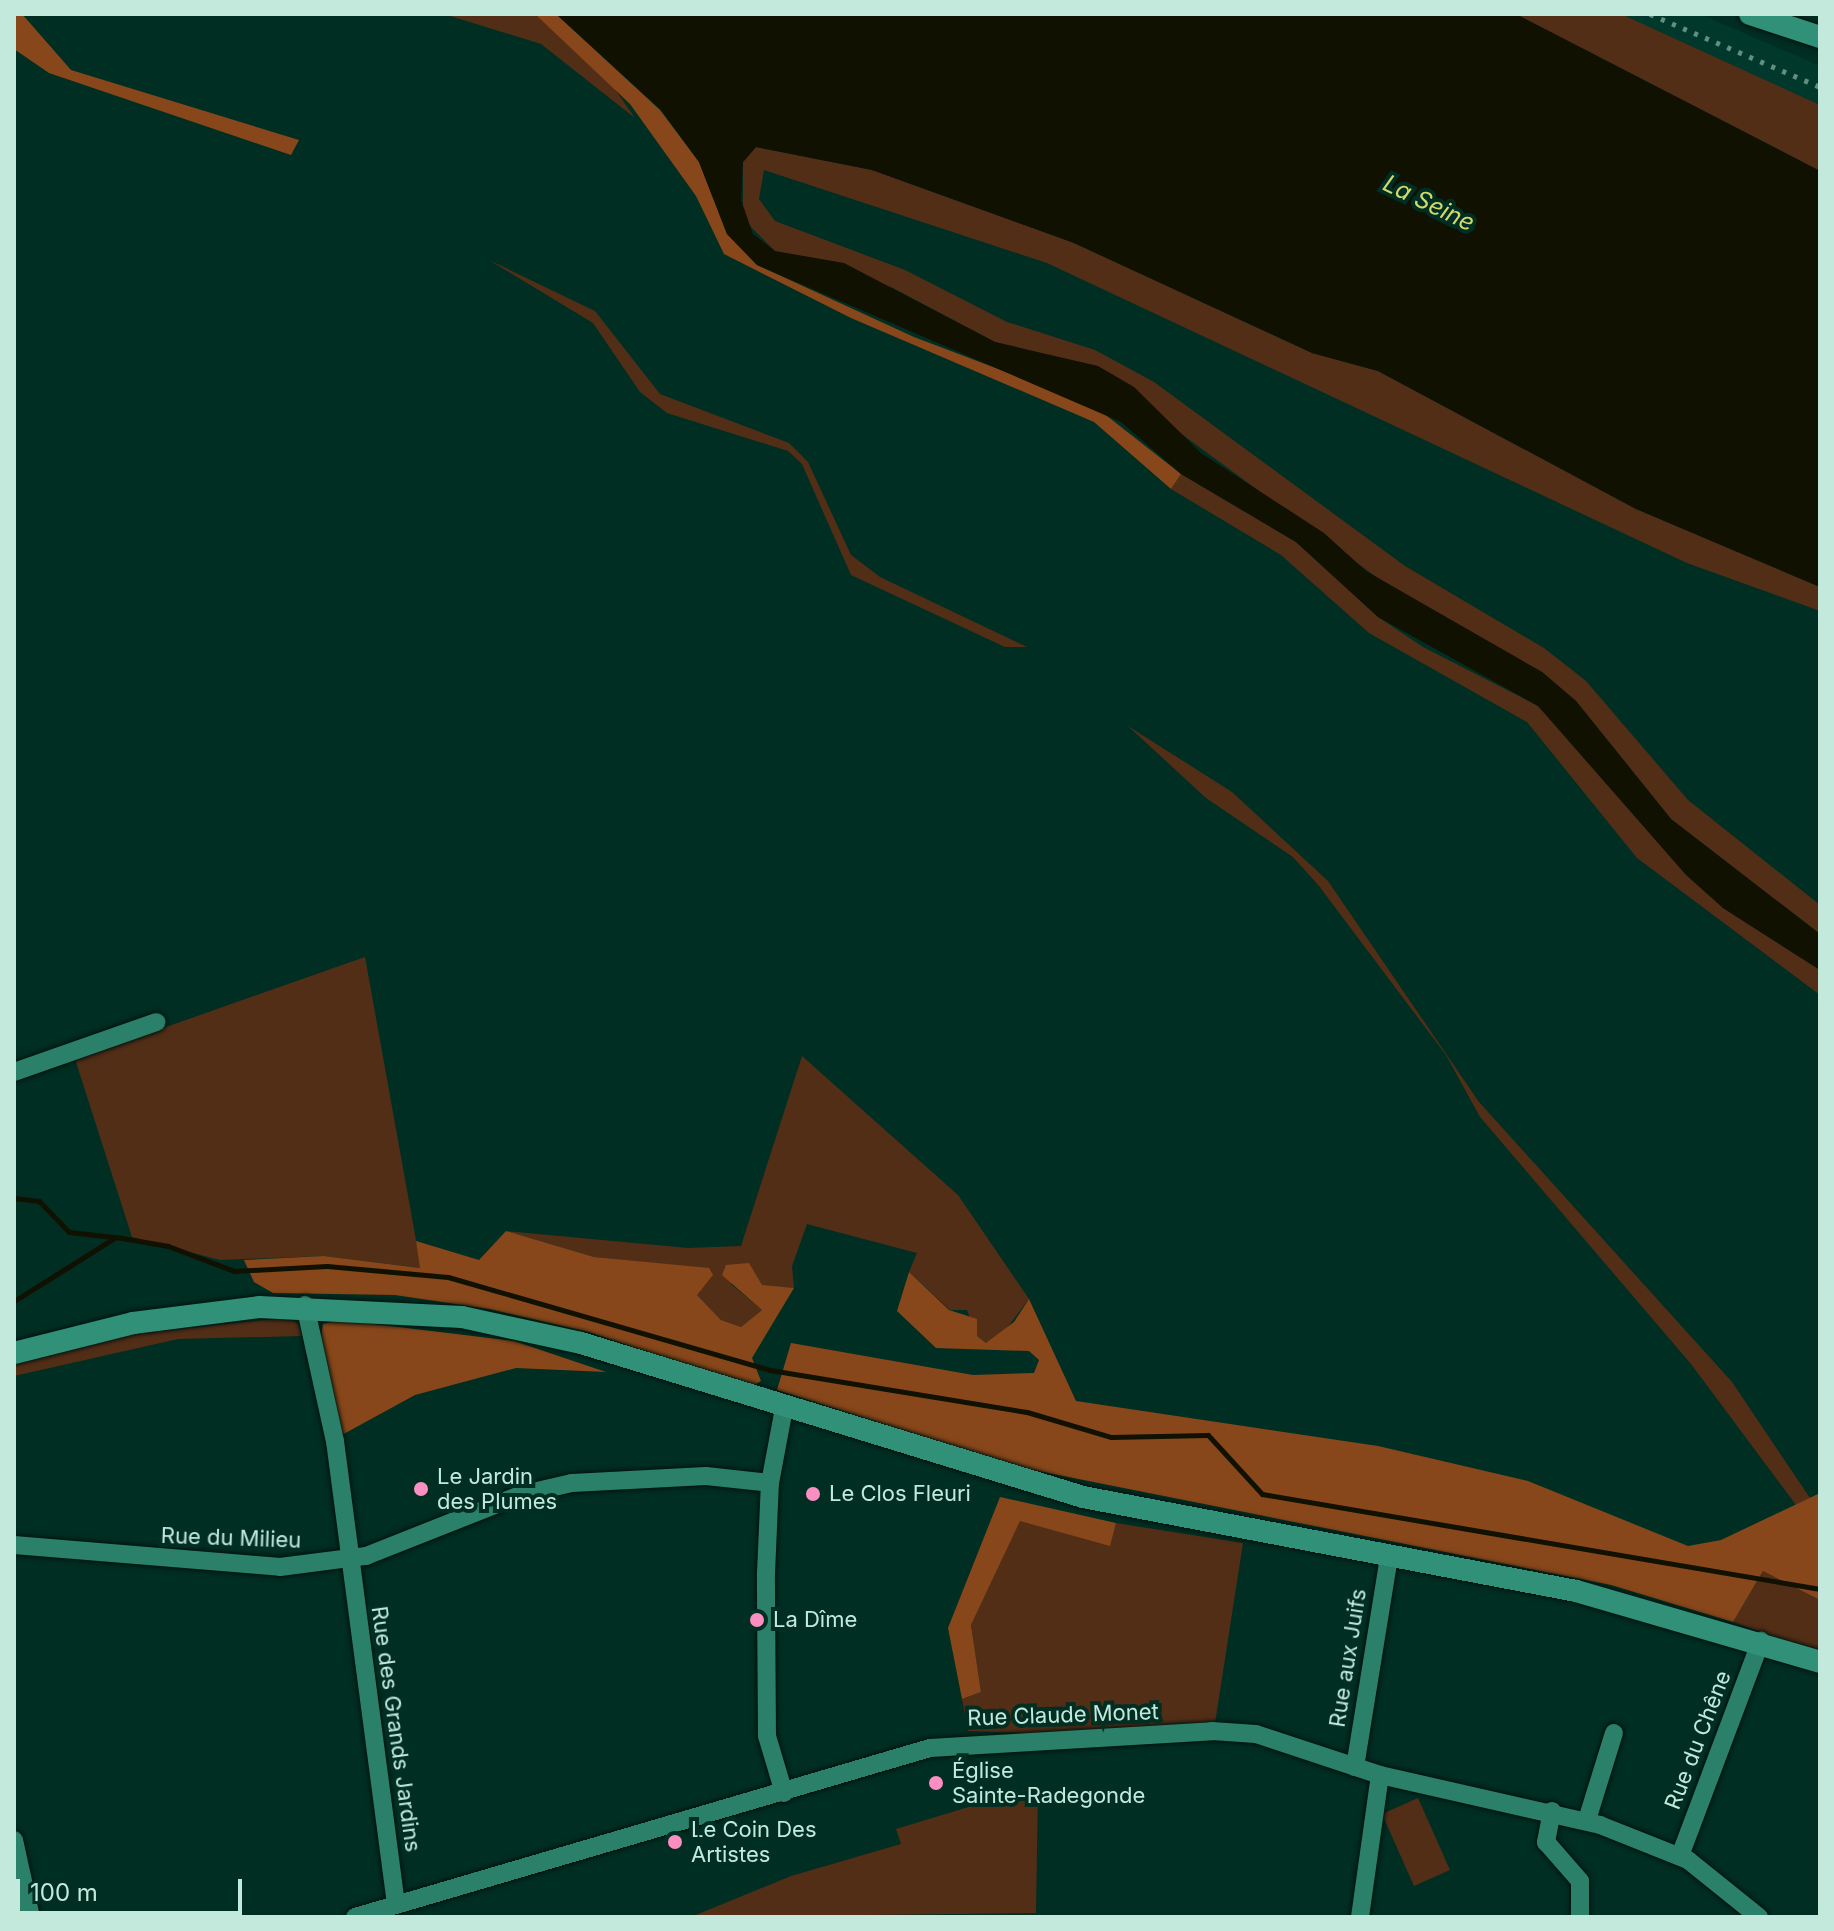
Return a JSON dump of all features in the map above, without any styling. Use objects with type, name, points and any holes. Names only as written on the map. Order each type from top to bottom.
[{"type":"main road","points":[[1750,14],[1820,37]]},
{"type":"main road","points":[[14,1353],[175,1316],[305,1305],[423,1312],[538,1331],[1083,1497],[1576,1591],[1761,1641],[1820,1662]]},
{"type":"street","points":[[14,1072],[157,1022]]},
{"type":"street","name":"Rue des Grands Jardins","points":[[305,1305],[335,1441],[348,1560],[396,1904]]},
{"type":"street","points":[[784,1408],[770,1483],[767,1736],[784,1793]]},
{"type":"street","name":"Rue du Milieu","points":[[14,1545],[216,1566],[348,1560],[572,1483],[706,1476],[770,1483]]},
{"type":"street","name":"Rue aux Juifs","points":[[1355,1767],[1389,1556]]},
{"type":"street","name":"Rue du Chêne","points":[[1680,1856],[1761,1641]]},
{"type":"street","name":"Rue Claude Monet","points":[[355,1917],[784,1793],[881,1759],[969,1741],[1238,1732],[1380,1775],[1587,1820],[1680,1856],[1759,1917]]},
{"type":"street","points":[[1587,1820],[1614,1733]]},
{"type":"street","points":[[1360,1917],[1380,1775]]},
{"type":"street","points":[[1552,1811],[1546,1842],[1552,1858],[1580,1881],[1580,1917]]},
{"type":"street","points":[[14,1840],[31,1917]]},
{"type":"shaded area","points":[[14,14],[22,14],[71,70],[299,140],[291,155],[49,73],[14,49]]},
{"type":"shaded area","points":[[444,14],[535,14],[602,71],[635,118],[541,44]]},
{"type":"shaded area","points":[[535,14],[556,14],[660,110],[699,162],[727,234],[757,265],[914,337],[1093,405],[1181,474],[1171,489],[1094,422],[851,318],[724,254],[696,196],[630,104]]},
{"type":"shaded area","points":[[1516,14],[1621,14],[1820,105],[1820,171]]},
{"type":"shaded area","points":[[1621,14],[1700,14],[1820,66],[1820,105]]},
{"type":"shaded area","points":[[756,147],[872,170],[1074,243],[1312,353],[1378,371],[1636,509],[1820,587],[1820,611],[1687,563],[1047,263],[764,170],[759,199],[775,221],[905,270],[1007,322],[1095,350],[1154,382],[1405,566],[1544,648],[1586,681],[1688,800],[1820,905],[1820,934],[1671,819],[1576,701],[1542,672],[1398,593],[1168,424],[1040,353],[995,342],[893,288],[775,251],[743,219],[743,162]]},
{"type":"shaded area","points":[[489,260],[595,311],[660,394],[789,443],[808,462],[851,555],[880,577],[1027,647],[1005,647],[851,575],[802,464],[788,451],[667,413],[640,392],[593,323]]},
{"type":"shaded area","points":[[1181,474],[1296,542],[1378,617],[1423,647],[1538,706],[1723,908],[1820,970],[1820,995],[1637,858],[1527,722],[1369,633],[1281,555],[1171,489]]},
{"type":"shaded area","points":[[1128,726],[1232,792],[1328,881],[1479,1102],[1732,1382],[1810,1498],[1796,1505],[1691,1364],[1480,1117],[1446,1055],[1319,886],[1293,857],[1206,798]]},
{"type":"shaded area","points":[[365,957],[421,1268],[324,1256],[220,1260],[132,1237],[75,1059]]},
{"type":"shaded area","points":[[802,1056],[958,1195],[1029,1299],[1003,1333],[986,1343],[977,1336],[967,1310],[950,1310],[909,1272],[917,1253],[807,1224],[792,1266],[794,1288],[731,1284],[762,1310],[741,1327],[721,1320],[697,1295],[709,1269],[594,1257],[506,1231],[688,1248],[741,1246]]},
{"type":"shaded area","points":[[506,1231],[594,1257],[709,1268],[713,1275],[697,1295],[721,1320],[741,1327],[762,1310],[722,1275],[726,1265],[749,1263],[762,1285],[794,1288],[752,1358],[761,1381],[751,1387],[589,1332],[489,1309],[395,1295],[273,1293],[254,1282],[244,1260],[324,1256],[420,1268],[416,1241],[479,1260]]},
{"type":"shaded area","points":[[909,1272],[949,1310],[977,1319],[977,1336],[986,1343],[1014,1322],[1029,1299],[1076,1401],[1378,1446],[1528,1481],[1688,1546],[1721,1540],[1820,1493],[1820,1600],[1763,1571],[1733,1622],[1611,1585],[1018,1467],[777,1390],[791,1343],[973,1375],[1034,1373],[1039,1360],[1029,1351],[936,1348],[897,1311]]},
{"type":"shaded area","points":[[286,1318],[299,1324],[302,1336],[178,1339],[14,1376],[14,1362],[109,1336]]},
{"type":"shaded area","points":[[340,1320],[514,1341],[606,1372],[516,1368],[415,1395],[340,1436],[320,1344],[323,1324]]},
{"type":"shaded area","points":[[1000,1497],[1116,1523],[1110,1546],[1020,1521],[971,1625],[981,1692],[962,1699],[948,1628]]},
{"type":"shaded area","points":[[1020,1520],[1109,1545],[1116,1523],[1243,1543],[1215,1723],[1081,1735],[968,1731],[962,1699],[981,1692],[971,1625]]},
{"type":"shaded area","points":[[1763,1571],[1820,1600],[1820,1653],[1733,1622]]},
{"type":"shaded area","points":[[1038,1786],[1036,1913],[691,1917],[791,1876],[901,1844],[896,1829]]},
{"type":"shaded area","points":[[1418,1798],[1450,1870],[1414,1886],[1382,1814]]},
{"type":"water","name":"La Seine","points":[[556,14],[1516,14],[1820,171],[1820,587],[1636,509],[1378,371],[1312,353],[1074,243],[872,170],[756,147],[743,162],[741,200],[753,234],[775,251],[844,263],[995,342],[1098,366],[1134,387],[1201,453],[1324,533],[1366,571],[1542,672],[1576,701],[1671,819],[1820,934],[1820,970],[1723,908],[1686,875],[1538,706],[1378,617],[1296,542],[1181,474],[1121,422],[757,265],[727,234],[699,162],[661,110]]},
{"type":"waterway","points":[[14,1198],[39,1201],[69,1232],[114,1237]]},
{"type":"waterway","points":[[14,1301],[116,1237],[168,1246],[234,1271],[327,1266],[448,1277],[770,1370],[1027,1412],[1111,1437],[1208,1435],[1262,1494],[1820,1589]]},
{"type":"railway","points":[[1650,14],[1820,87]]},
{"type":"place","name":"Le Jardin des Plumes","points":[[421,1489]]},
{"type":"place","name":"Le Clos Fleuri","points":[[813,1494]]},
{"type":"place","name":"La Dîme","points":[[757,1620]]},
{"type":"place","name":"Église Sainte-Radegonde","points":[[936,1783]]},
{"type":"place","name":"Le Coin Des Artistes","points":[[675,1842]]}]
